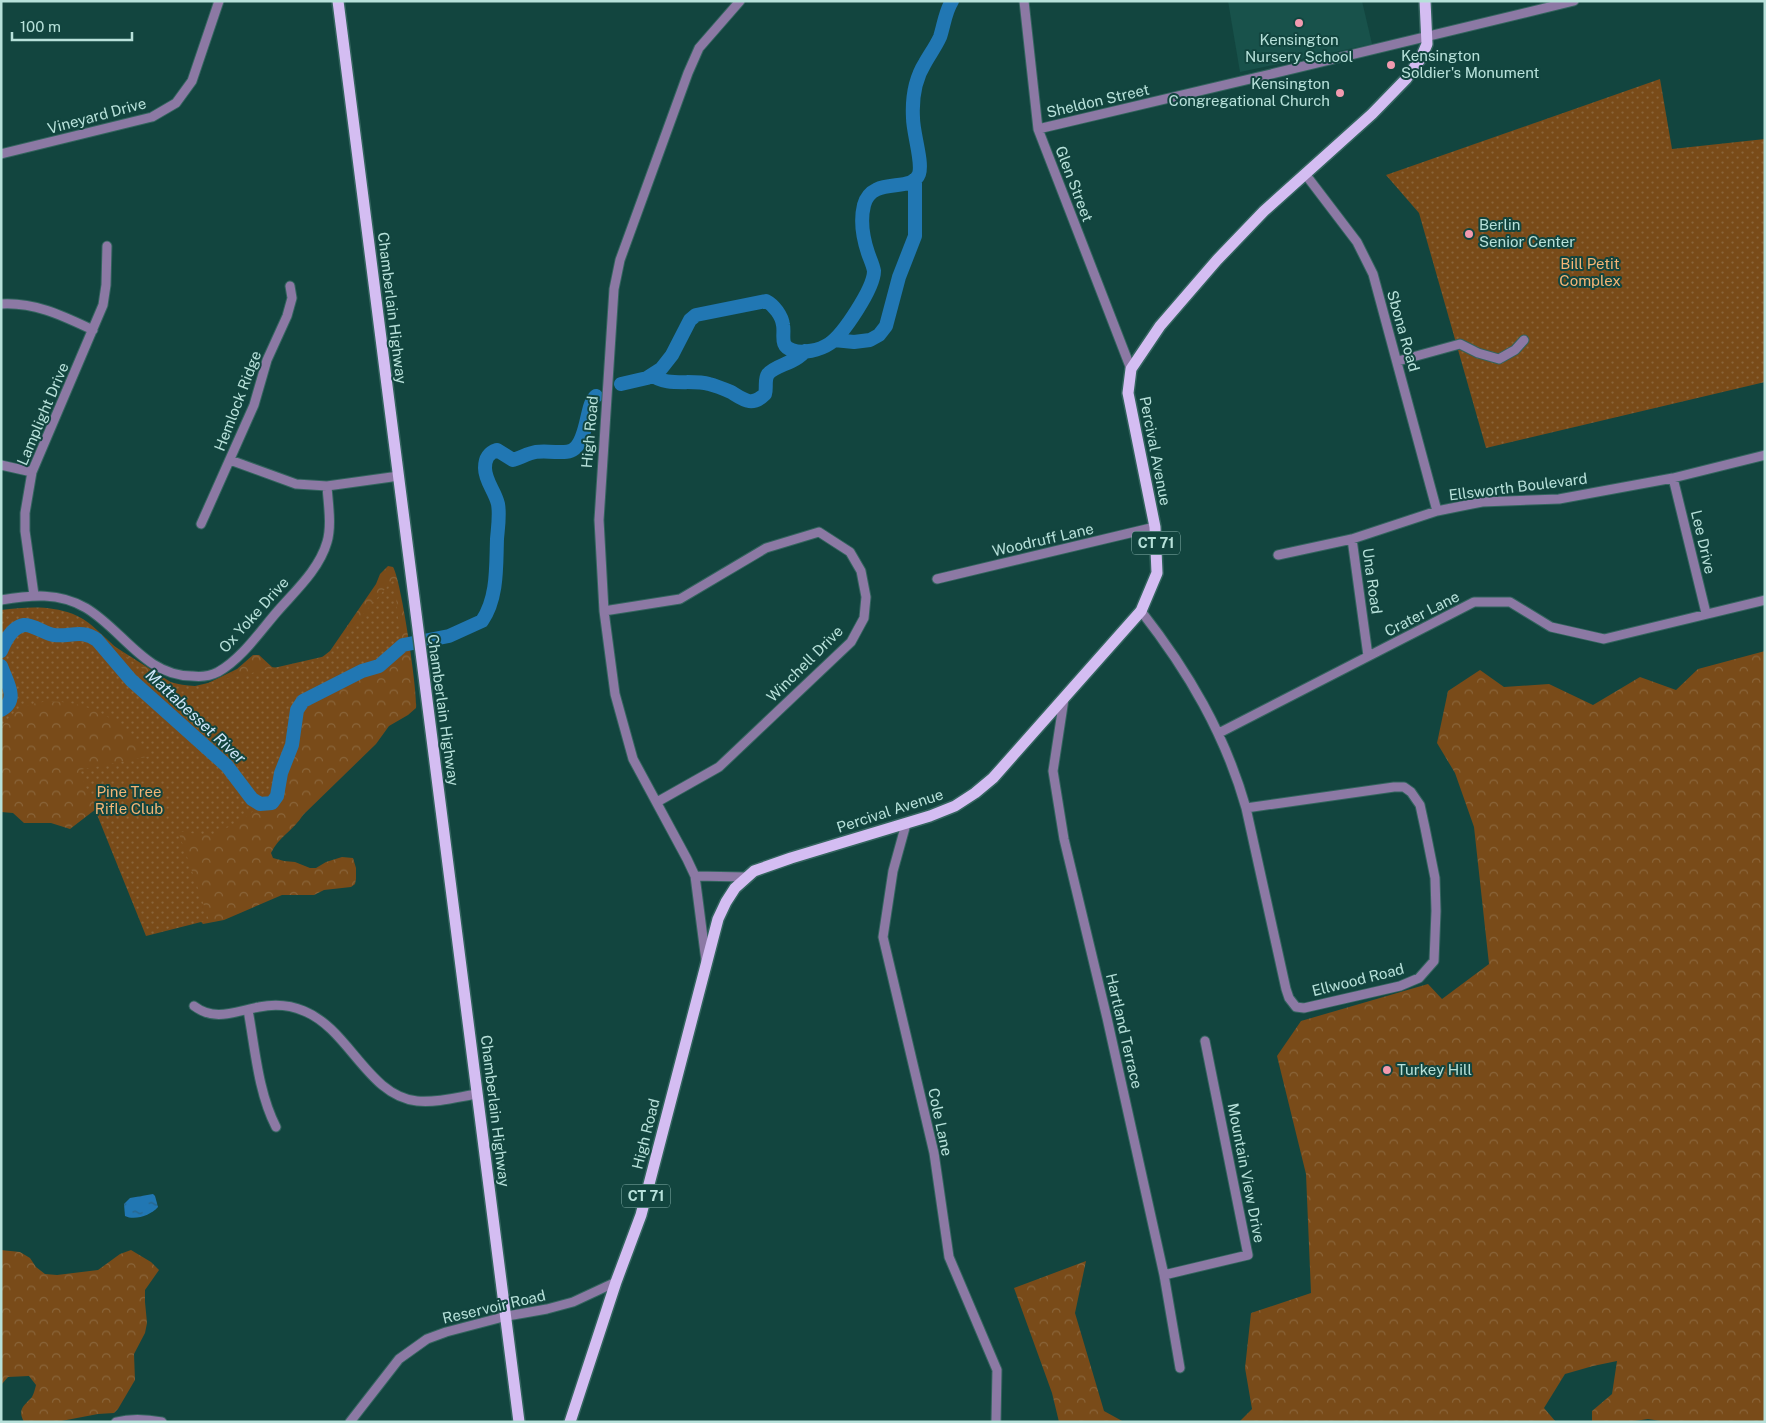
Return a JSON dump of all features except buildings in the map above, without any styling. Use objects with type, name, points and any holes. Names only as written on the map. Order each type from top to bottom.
[{"type":"main road","name":"Chamberlain Highway","points":[[338,1],[519,1422]]},
{"type":"main road","name":"Percival Avenue","points":[[706,965],[718,918],[735,888],[745,877],[754,871],[791,858],[906,824],[955,806],[975,793],[993,778],[1141,611],[1157,574],[1155,528],[1128,393],[1131,369],[1160,326],[1217,260],[1264,212],[1394,93],[1421,58],[1427,44],[1425,1]]},
{"type":"main road","name":"High Road","points":[[570,1422],[616,1282],[641,1215],[706,965]]},
{"type":"street","name":"Vineyard Drive","points":[[1,154],[152,117],[176,103],[192,81],[219,1]]},
{"type":"street","name":"High Road","points":[[706,965],[695,876],[633,759],[615,694],[604,612],[599,520],[612,313],[617,276],[631,226],[695,56],[699,48],[740,1]]},
{"type":"street","name":"Glen Street","points":[[1024,1],[1038,129],[1131,369]]},
{"type":"street","name":"Sheldon Street","points":[[1038,129],[1574,1]]},
{"type":"street","name":"Sbona Road","points":[[1306,175],[1357,242],[1373,274],[1437,511]]},
{"type":"street","name":"Lamplight Drive","points":[[34,595],[25,531],[25,513],[32,472],[102,305],[106,285],[107,246]]},
{"type":"street","name":"Hemlock Ridge","points":[[201,524],[254,405],[267,360],[287,316],[292,298],[290,286]]},
{"type":"street","points":[[1,304],[31,305],[52,311],[93,330]]},
{"type":"street","points":[[1398,361],[1460,344],[1478,353],[1499,359],[1515,350],[1524,340]]},
{"type":"street","name":"Ellsworth Boulevard","points":[[1278,556],[1352,539],[1437,511],[1482,502],[1559,499],[1673,478],[1765,455]]},
{"type":"street","points":[[230,460],[296,484],[328,486],[398,476]]},
{"type":"street","points":[[1,465],[32,472]]},
{"type":"street","name":"Lee Drive","points":[[1673,478],[1706,613]]},
{"type":"street","name":"Ox Yoke Drive","points":[[1,600],[34,595],[54,597],[86,608],[163,671],[182,676],[201,676],[217,672],[233,661],[250,643],[311,572],[322,555],[328,541],[328,486]]},
{"type":"street","name":"Woodruff Lane","points":[[937,579],[1155,528]]},
{"type":"street","name":"Winchell Drive","points":[[604,612],[680,599],[766,548],[820,532],[850,552],[861,571],[866,597],[864,618],[850,642],[719,767],[656,802]]},
{"type":"street","name":"Una Road","points":[[1352,539],[1368,656]]},
{"type":"street","name":"Crater Lane","points":[[1219,733],[1474,602],[1510,602],[1551,627],[1604,639],[1765,600]]},
{"type":"street","name":"Ellwood Road","points":[[1141,611],[1156,630],[1199,695],[1231,760],[1246,808],[1286,989],[1289,998],[1296,1007],[1304,1008],[1400,986],[1419,978],[1426,972],[1434,961],[1436,911],[1434,878],[1420,805],[1411,792],[1404,787],[1394,787],[1246,808]]},
{"type":"street","name":"Hartland Terrace","points":[[1064,699],[1053,771],[1064,840],[1107,1018],[1164,1275],[1180,1368]]},
{"type":"street","name":"Cole Lane","points":[[906,824],[893,871],[884,937],[934,1153],[949,1257],[997,1370],[996,1422]]},
{"type":"street","points":[[695,876],[711,878],[745,877]]},
{"type":"street","points":[[194,1006],[207,1014],[217,1016],[275,1005],[289,1006],[312,1014],[334,1030],[374,1077],[396,1096],[416,1101],[426,1101],[477,1094]]},
{"type":"street","points":[[248,1010],[264,1099],[276,1128]]},
{"type":"street","name":"Mountain View Drive","points":[[1164,1275],[1248,1255],[1205,1041]]},
{"type":"street","name":"Reservoir Road","points":[[350,1422],[398,1359],[427,1339],[507,1316],[573,1302],[616,1282]]},
{"type":"street","points":[[116,1422],[145,1419],[162,1422]]},
{"type":"shaded area","name":"Kensington Nursery School","points":[[1228,1],[1362,1],[1372,44],[1240,72]]},
{"type":"green space","name":"Bill Petit Complex","points":[[1660,79],[1672,149],[1765,139],[1765,382],[1486,448],[1419,213],[1386,175]]},
{"type":"green space","name":"Pine Tree Rifle Club","points":[[388,566],[393,567],[400,592],[412,660],[416,708],[389,726],[376,744],[303,815],[278,842],[271,853],[273,858],[295,862],[310,868],[316,868],[326,862],[342,857],[353,858],[356,868],[356,879],[355,884],[351,887],[324,890],[314,895],[282,895],[224,920],[203,924],[96,809],[70,829],[51,823],[24,823],[13,813],[1,812],[1,625],[95,634],[180,688],[202,686],[237,669],[253,655],[259,655],[272,667],[277,668],[321,658],[330,651],[376,584],[380,574]]},
{"type":"green space","name":"Pine Tree Rifle Club","points":[[394,579],[401,646],[365,671],[343,680],[299,705],[295,713],[288,749],[281,772],[270,794],[257,808],[241,821],[214,834],[202,835],[178,831],[209,920],[146,936],[79,770],[151,756],[125,730],[108,717],[65,702],[35,703],[22,708],[10,717],[1,729],[1,610],[46,608],[73,614],[88,623],[128,658],[148,672],[170,682],[195,686],[326,656]]},
{"type":"green space","points":[[1765,651],[1765,1422],[1667,1422],[1648,1419],[1628,1422],[1592,1422],[1592,1411],[1612,1394],[1617,1361],[1565,1374],[1544,1408],[1556,1422],[1239,1422],[1252,1409],[1245,1368],[1251,1313],[1311,1293],[1306,1174],[1277,1056],[1301,1021],[1428,984],[1442,999],[1489,964],[1474,827],[1455,773],[1437,743],[1448,691],[1480,670],[1504,687],[1549,684],[1593,705],[1640,677],[1676,690],[1698,669]]},
{"type":"green space","points":[[1,1250],[20,1252],[30,1258],[36,1267],[45,1274],[57,1275],[98,1270],[120,1254],[131,1250],[151,1262],[159,1270],[145,1290],[147,1323],[145,1333],[134,1354],[135,1380],[114,1413],[56,1422],[24,1422],[21,1411],[32,1397],[36,1385],[29,1376],[8,1377],[1,1385]]},
{"type":"green space","points":[[1086,1261],[1075,1313],[1104,1411],[1124,1422],[1059,1422],[1052,1393],[1014,1288]]},
{"type":"water","points":[[153,1194],[158,1207],[155,1210],[147,1215],[133,1218],[125,1216],[124,1204],[130,1198]]},
{"type":"waterway","name":"Mattabesset River","points":[[621,384],[647,378],[661,369],[672,355],[690,320],[696,315],[766,301],[775,308],[781,318],[785,346],[796,351],[811,351],[821,348],[829,344],[842,331],[857,310],[873,279],[874,271],[862,223],[864,205],[868,196],[875,190],[883,187],[909,183],[915,180],[919,174],[920,162],[913,118],[915,90],[922,69],[940,37],[946,14],[952,1]]},
{"type":"waterway","name":"Mattabesset River","points":[[834,340],[854,342],[870,340],[879,335],[886,326],[899,277],[915,236],[915,179]]},
{"type":"waterway","name":"Mattabesset River","points":[[652,375],[664,381],[709,384],[731,392],[744,400],[752,401],[765,394],[766,379],[771,371],[805,351]]},
{"type":"waterway","name":"Mattabesset River","points":[[1,651],[13,631],[24,625],[54,635],[81,634],[92,637],[97,640],[131,680],[227,766],[252,799],[260,804],[272,803],[277,796],[281,773],[292,745],[297,710],[303,701],[362,671],[379,666],[403,645],[449,636],[482,621],[494,592],[499,517],[497,499],[485,473],[486,459],[497,450],[513,460],[542,451],[565,452],[574,449],[582,437],[590,406],[596,396]]},
{"type":"waterway","name":"Mattabesset River","points":[[1,666],[11,696],[7,706],[1,710]]},
{"type":"place","name":"Kensington Nursery School","points":[[1299,23]]},
{"type":"place","name":"Kensington Soldier's Monument","points":[[1391,65]]},
{"type":"place","name":"Kensington Congregational Church","points":[[1340,93]]},
{"type":"place","name":"Berlin Senior Center","points":[[1469,234]]},
{"type":"place","name":"Turkey Hill","points":[[1387,1070]]}]
